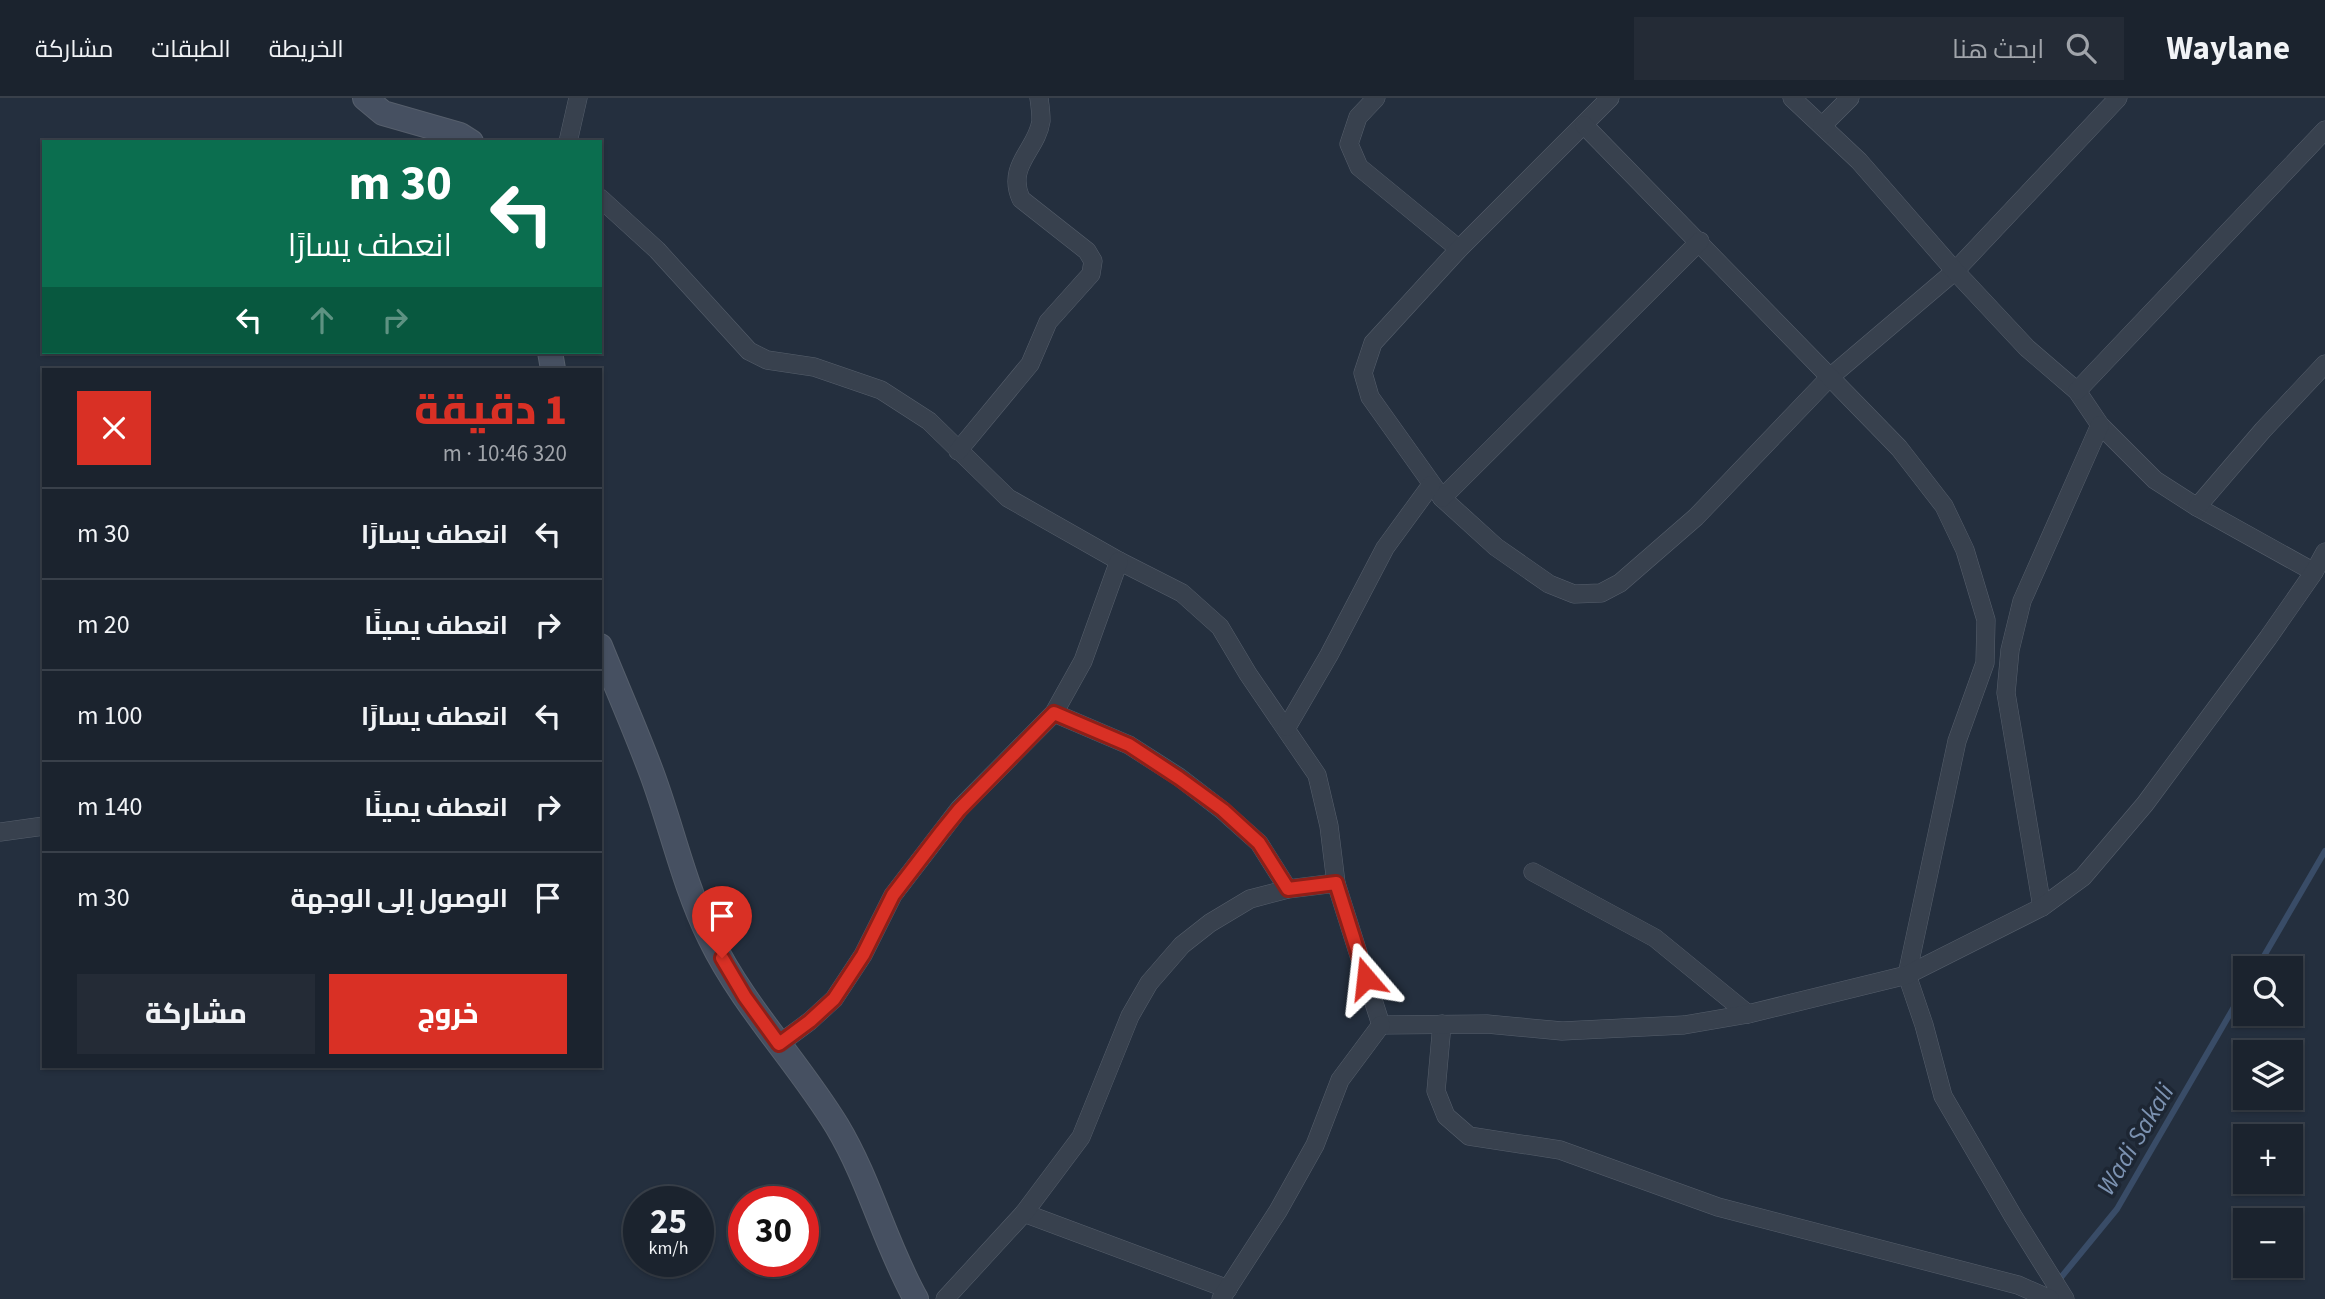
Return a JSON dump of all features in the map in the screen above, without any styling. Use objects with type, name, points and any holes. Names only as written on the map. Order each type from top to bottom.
[{"type":"street","points":[[365,98],[383,113],[460,135],[468,140]]},
{"type":"street","points":[[568,140],[579,98]]},
{"type":"street","points":[[958,451],[1030,363],[1048,323],[1091,274],[1093,261],[1087,251],[1021,199],[1016,188],[1017,175],[1041,122],[1039,98]]},
{"type":"street","points":[[1376,98],[1358,117],[1349,144],[1359,167],[1460,249]]},
{"type":"street","points":[[1610,98],[1460,249],[1373,343],[1363,373],[1370,397],[1436,491],[1496,547],[1549,584],[1574,594],[1601,593],[1620,583],[1696,517],[1829,378],[1955,271],[2118,98]]},
{"type":"street","points":[[1792,98],[1860,161],[2026,348],[2077,391],[2100,425],[2155,480],[2197,507],[2314,572]]},
{"type":"street","points":[[1822,126],[1850,98]]},
{"type":"street","points":[[1584,125],[1899,448],[1944,506],[1965,550],[1986,620],[1985,663],[1957,741],[1907,975],[1943,1096],[2065,1299]]},
{"type":"street","points":[[2077,391],[2325,130]]},
{"type":"street","points":[[602,200],[657,250],[749,351],[767,360],[814,368],[881,390],[929,421],[1008,498],[1119,561],[1182,593],[1220,626],[1248,674],[1287,727],[1317,775],[1329,826],[1336,883],[1381,1025]]},
{"type":"street","points":[[1287,727],[1329,655],[1385,548],[1436,491],[1700,242]]},
{"type":"street","points":[[2197,507],[2263,430],[2325,365]]},
{"type":"street","points":[[2042,907],[2006,693],[2010,650],[2022,601],[2100,425]]},
{"type":"street","points":[[1381,1025],[1487,1024],[1562,1031],[1684,1025],[1748,1014],[1907,975],[2042,907],[2083,877],[2145,804],[2314,572],[2325,552]]},
{"type":"street","points":[[779,1044],[834,999],[863,955],[893,895],[934,841],[959,810],[1054,713],[1083,661],[1119,561]]},
{"type":"street","points":[[1985,663],[2010,650]]},
{"type":"street","points":[[602,651],[652,774],[683,873],[710,938],[745,997],[838,1127],[916,1299]]},
{"type":"street","points":[[1054,713],[1129,745],[1223,810],[1259,843],[1288,889]]},
{"type":"street","points":[[0,832],[42,826]]},
{"type":"street","points":[[1533,872],[1655,938],[1748,1014]]},
{"type":"street","points":[[945,1299],[1024,1213],[1081,1137],[1130,1016],[1149,983],[1182,945],[1210,923],[1250,899],[1288,889],[1336,883]]},
{"type":"street","points":[[1442,1024],[1436,1091],[1446,1116],[1469,1136],[1560,1150],[1718,1207],[2018,1285],[2050,1299]]},
{"type":"street","points":[[1024,1213],[1224,1294],[1278,1211],[1315,1145],[1340,1080],[1381,1025]]},
{"type":"waterway","name":"Wadi Sakali","points":[[2264,956],[2325,851]]},
{"type":"waterway","name":"Wadi Sakali","points":[[2058,1281],[2117,1209],[2233,1009]]},
{"type":"route","points":[[722,958],[745,997],[779,1044],[834,999],[863,955],[893,895],[959,810],[1054,713],[1129,745],[1223,810],[1259,843],[1288,889],[1336,883],[1366,978]]}]
